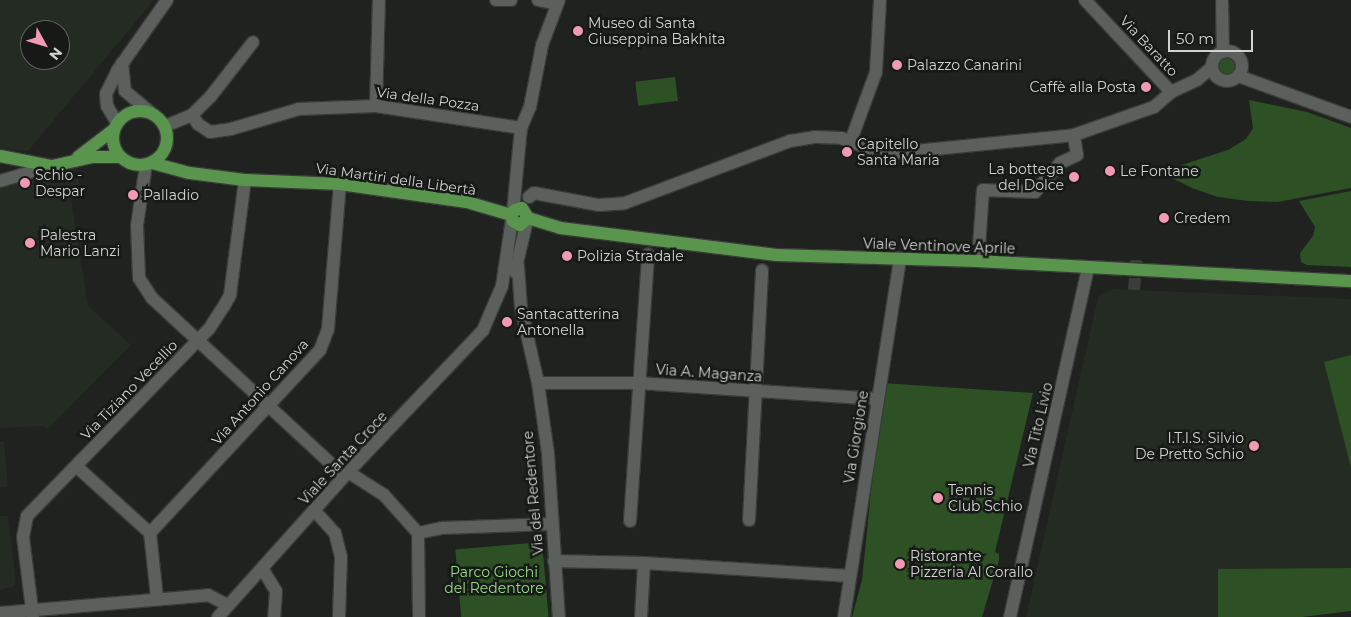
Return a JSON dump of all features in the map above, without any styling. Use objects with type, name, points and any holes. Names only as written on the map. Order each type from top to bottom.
[{"type":"main road","name":"Via Martiri della Libertà","points":[[72,161],[136,111],[150,113]]},
{"type":"main road","points":[[150,113],[165,126],[166,148],[185,172]]},
{"type":"main road","points":[[115,127],[114,149],[120,157]]},
{"type":"main road","points":[[149,164],[166,148]]},
{"type":"main road","name":"Via Martiri della Libertà","points":[[0,156],[52,166],[93,157],[120,157],[127,163],[149,164],[185,172],[245,180],[340,184],[467,202],[512,215],[522,208],[528,219]]},
{"type":"main road","name":"Viale Ventinove Aprile","points":[[528,219],[560,228],[776,255],[900,261],[978,261],[1088,269],[1351,281]]},
{"type":"street","points":[[115,127],[107,106],[106,94],[122,63],[167,0]]},
{"type":"street","points":[[376,106],[379,0]]},
{"type":"street","points":[[496,0],[511,0]]},
{"type":"street","points":[[538,0],[558,2]]},
{"type":"street","points":[[850,143],[876,72],[880,0]]},
{"type":"street","name":"Via Baratto","points":[[1085,0],[1171,92],[1215,72],[1216,56],[1229,52]]},
{"type":"street","points":[[1215,72],[1226,81],[1240,73],[1242,62],[1229,52],[1222,34],[1222,0]]},
{"type":"street","name":"Viale Santa Croce","points":[[504,290],[521,128],[530,107],[542,45],[558,2]]},
{"type":"street","points":[[165,126],[192,115],[212,96],[253,42]]},
{"type":"street","points":[[122,63],[125,91]]},
{"type":"street","points":[[1240,73],[1274,89],[1351,117]]},
{"type":"street","points":[[106,94],[115,88],[125,91],[150,113]]},
{"type":"street","points":[[529,197],[534,193],[598,205],[625,203],[790,141],[830,137],[885,154],[905,154],[1074,135],[1154,107],[1171,92]]},
{"type":"street","name":"Via della Pozza","points":[[192,115],[204,130],[217,132],[299,110],[376,106],[521,128]]},
{"type":"street","name":"Viale Ventinove Aprile","points":[[978,261],[983,190],[1035,192],[1060,163],[1077,155],[1074,135]]},
{"type":"street","points":[[149,164],[137,225],[139,278],[152,298],[269,407],[338,470],[348,472],[384,495],[418,533],[419,617]]},
{"type":"street","points":[[0,181],[52,166]]},
{"type":"street","name":"Via Tiziano Vecellio","points":[[33,613],[23,526],[27,516],[209,328],[230,295],[245,180]]},
{"type":"street","name":"Via Antonio Canova","points":[[150,533],[320,350],[328,329],[340,184]]},
{"type":"street","name":"Viale Santa Croce","points":[[218,617],[348,472],[467,349],[488,319],[518,266],[528,219]]},
{"type":"street","points":[[630,521],[648,255]]},
{"type":"street","name":"Via Giorgione","points":[[844,617],[900,261]]},
{"type":"street","name":"Via del Redentore","points":[[518,266],[521,308],[538,383],[548,453],[559,617]]},
{"type":"street","name":"Via Tito Livio","points":[[1010,617],[1088,269]]},
{"type":"street","points":[[749,520],[762,270]]},
{"type":"street","points":[[504,290],[521,308]]},
{"type":"street","name":"Via A. Maganza","points":[[538,383],[638,383],[877,399]]},
{"type":"street","points":[[76,466],[150,533],[157,597]]},
{"type":"street","points":[[314,510],[335,534],[341,557],[339,617]]},
{"type":"street","points":[[418,533],[442,528],[552,524]]},
{"type":"street","points":[[554,561],[644,563],[850,576]]},
{"type":"street","points":[[641,617],[644,563]]},
{"type":"street","points":[[262,568],[276,591],[274,617]]},
{"type":"street","points":[[0,613],[33,613],[157,597],[208,595],[228,605]]},
{"type":"shaded area","points":[[0,0],[154,0],[28,151],[0,149]]},
{"type":"shaded area","points":[[37,165],[76,168],[80,185],[69,186],[88,306],[131,345],[47,430],[43,426],[0,428],[0,175]]},
{"type":"shaded area","name":"I.T.I.S. Silvio De Pretto Schio","points":[[1112,289],[1351,299],[1351,355],[1324,363],[1351,468],[1351,568],[1219,569],[1218,617],[1026,617],[1098,297]]},
{"type":"shaded area","points":[[0,441],[4,441],[8,487],[0,488]]},
{"type":"shaded area","points":[[0,516],[8,516],[16,581],[13,587],[0,590]]},
{"type":"green space","points":[[1227,56],[1234,59],[1237,66],[1234,73],[1227,76],[1220,73],[1217,66],[1220,59]]},
{"type":"green space","points":[[675,77],[678,101],[638,106],[635,82]]},
{"type":"green space","points":[[1249,100],[1307,112],[1351,128],[1351,188],[1278,202],[1248,201],[1218,197],[1192,188],[1160,172],[1228,150],[1246,139],[1253,128]]},
{"type":"green space","points":[[1351,191],[1351,267],[1307,265],[1301,262],[1300,253],[1313,236],[1315,227],[1299,201]]},
{"type":"green space","points":[[1351,355],[1351,468],[1324,362]]},
{"type":"green space","name":"Tennis Club Schio","points":[[882,383],[1033,393],[995,552],[999,554],[999,560],[982,617],[852,617],[862,580]]},
{"type":"green space","name":"Parco Giochi del Redentore","points":[[542,542],[549,617],[461,617],[455,550]]},
{"type":"green space","points":[[1351,568],[1351,611],[1302,617],[1218,617],[1218,569]]},
{"type":"tunnel","points":[[1134,290],[1137,258]]},
{"type":"place","name":"Museo di Santa Giuseppina Bakhita","points":[[578,31]]},
{"type":"place","name":"Palazzo Canarini","points":[[897,65]]},
{"type":"place","name":"Caffè alla Posta","points":[[1146,87]]},
{"type":"place","name":"Capitello Santa Maria","points":[[847,152]]},
{"type":"place","name":"Le Fontane","points":[[1110,171]]},
{"type":"place","name":"La bottega del Dolce","points":[[1074,177]]},
{"type":"place","name":"Schio - Despar","points":[[25,183]]},
{"type":"place","name":"Palladio","points":[[133,195]]},
{"type":"place","name":"Credem","points":[[1164,218]]},
{"type":"place","name":"Palestra Mario Lanzi","points":[[30,243]]},
{"type":"place","name":"Polizia Stradale","points":[[567,256]]},
{"type":"place","name":"Santacatterina Antonella","points":[[507,322]]},
{"type":"place","name":"I.T.I.S. Silvio De Pretto Schio","points":[[1254,446]]},
{"type":"place","name":"Tennis Club Schio","points":[[938,498]]},
{"type":"place","name":"Ristorante Pizzeria Al Corallo","points":[[900,564]]}]
